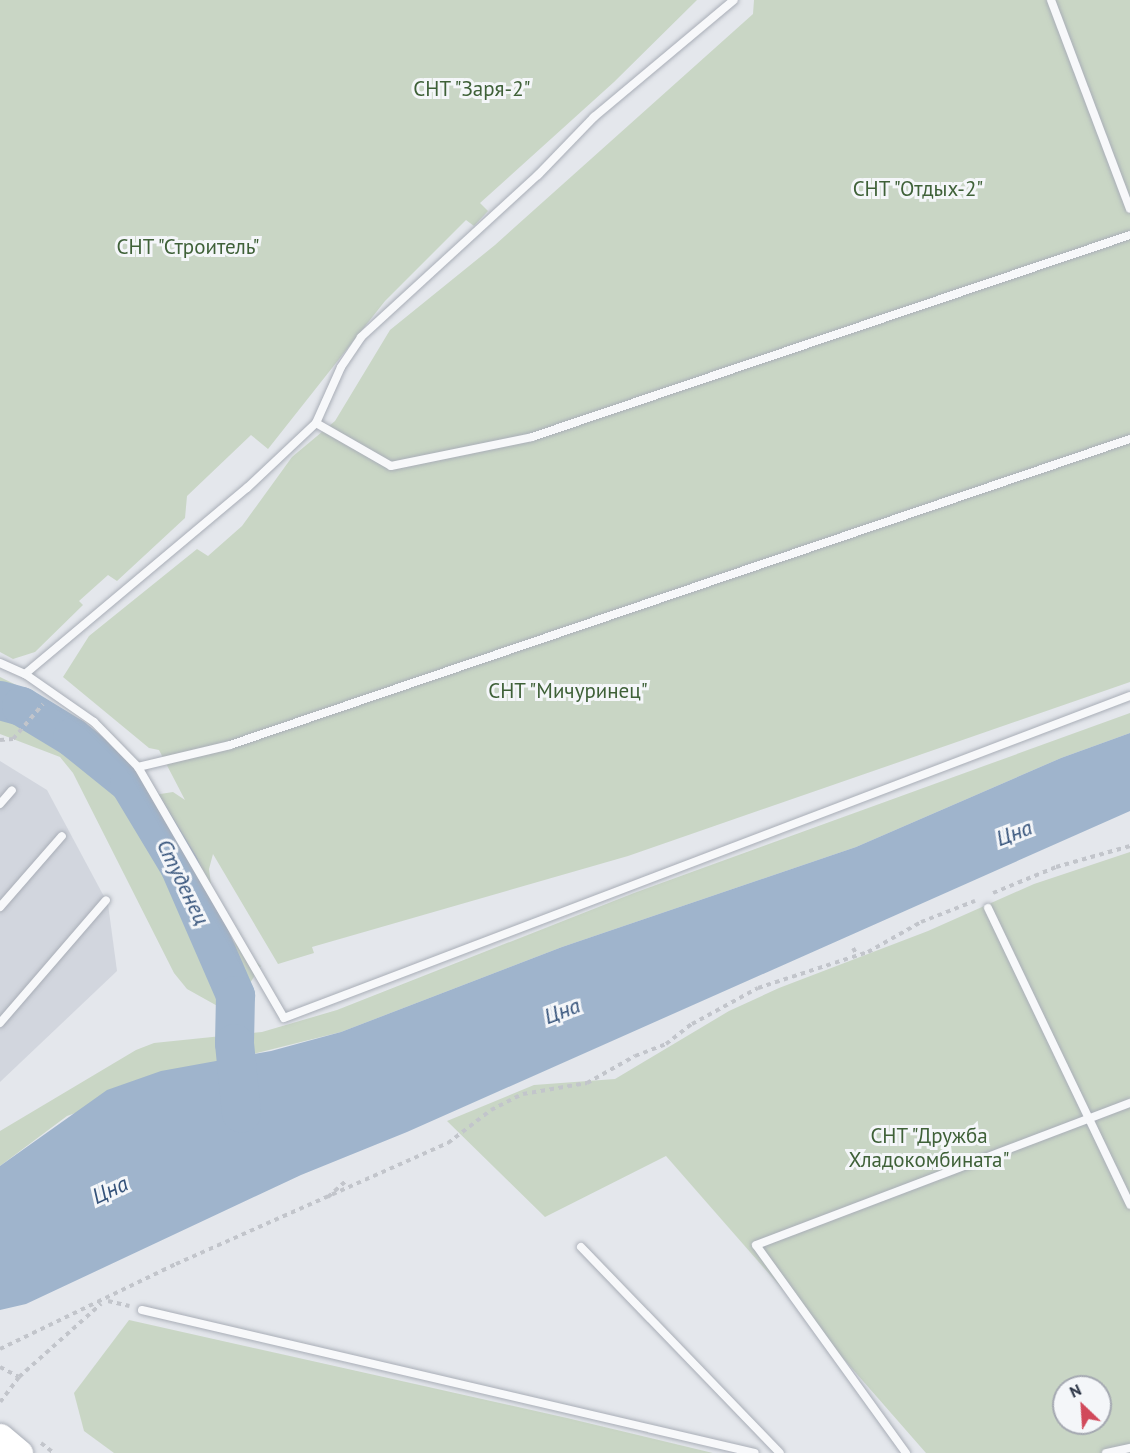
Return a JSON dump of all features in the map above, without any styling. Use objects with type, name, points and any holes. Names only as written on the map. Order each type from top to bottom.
[{"type":"lane","points":[[25,674],[122,590],[184,543],[316,423],[341,368],[361,337],[538,175],[594,117],[734,0]]},
{"type":"lane","points":[[1051,0],[1130,210]]},
{"type":"lane","points":[[316,423],[391,466],[532,437],[1130,235]]},
{"type":"lane","points":[[138,767],[230,745],[1130,439]]},
{"type":"lane","points":[[0,663],[25,674],[94,722],[138,767],[284,1018],[1130,696]]},
{"type":"lane","points":[[0,804],[12,790]]},
{"type":"lane","points":[[0,907],[62,836]]},
{"type":"lane","points":[[0,1023],[106,900]]},
{"type":"lane","points":[[988,908],[1091,1118],[1130,1205]]},
{"type":"lane","points":[[906,1453],[756,1245],[1130,1103]]},
{"type":"lane","points":[[580,1247],[780,1453]]},
{"type":"lane","points":[[142,1310],[754,1453]]},
{"type":"lane","points":[[1106,1453],[1130,1448]]},
{"type":"path","points":[[0,740],[14,739],[40,706]]},
{"type":"path","points":[[987,896],[1056,867],[1130,846]]},
{"type":"path","points":[[0,1349],[106,1300],[176,1264],[448,1143],[491,1110],[523,1094],[587,1083],[635,1056],[666,1044],[692,1024],[758,988],[856,956],[919,923],[979,899]]},
{"type":"path","points":[[853,948],[856,956]]},
{"type":"path","points":[[328,1198],[330,1191],[348,1179]]},
{"type":"path","points":[[106,1300],[142,1310]]},
{"type":"path","points":[[0,1402],[19,1377],[106,1300]]},
{"type":"path","points":[[0,1367],[19,1377]]},
{"type":"shaded area","points":[[0,761],[47,790],[108,904],[117,971],[0,1082]]},
{"type":"green space","name":"СНТ \"Строитель\"","points":[[0,0],[697,0],[614,82],[480,203],[488,211],[474,226],[466,220],[385,301],[268,449],[251,435],[187,496],[185,518],[117,581],[108,575],[79,601],[83,605],[35,652],[13,659],[0,652]]},
{"type":"green space","points":[[754,0],[1130,0],[1130,682],[628,856],[312,947],[314,953],[278,964],[213,854],[209,869],[214,908],[221,927],[226,935],[261,966],[239,1000],[221,1008],[187,989],[174,973],[73,773],[60,757],[0,734],[0,677],[51,702],[100,742],[111,757],[154,795],[173,792],[185,800],[159,750],[149,748],[63,677],[89,636],[197,549],[208,556],[242,526],[292,457],[335,421],[390,330],[495,245],[753,14]]},
{"type":"green space","points":[[1130,713],[1130,733],[1061,758],[856,847],[562,947],[341,1032],[217,1063],[67,1116],[0,1166],[0,1131],[136,1050],[154,1043],[262,1032],[337,1010],[634,893]]},
{"type":"green space","name":"СНТ \"Дружба Хладокомбината\"","points":[[1130,852],[1130,1453],[926,1453],[666,1156],[545,1217],[447,1121],[534,1085],[615,1079],[729,1011],[779,988],[928,931],[1034,884]]},
{"type":"green space","points":[[129,1320],[713,1453],[114,1453],[84,1431],[74,1393]]},
{"type":"water","name":"Цна","points":[[1130,733],[1130,811],[407,1132],[301,1175],[26,1304],[0,1310],[0,1166],[107,1090],[161,1071],[271,1051],[341,1032],[562,947],[856,847],[1061,758]]},
{"type":"waterway","name":"Студенец","points":[[0,700],[21,706],[72,737],[129,783],[179,866],[235,995],[234,1043],[241,1113]]},
{"type":"park label","name":"СНТ \"Заря-2\"","points":[[472,89]]},
{"type":"park label","name":"СНТ \"Отдых-2\"","points":[[918,189]]},
{"type":"park label","name":"СНТ \"Мичуринец\"","points":[[568,691]]}]
